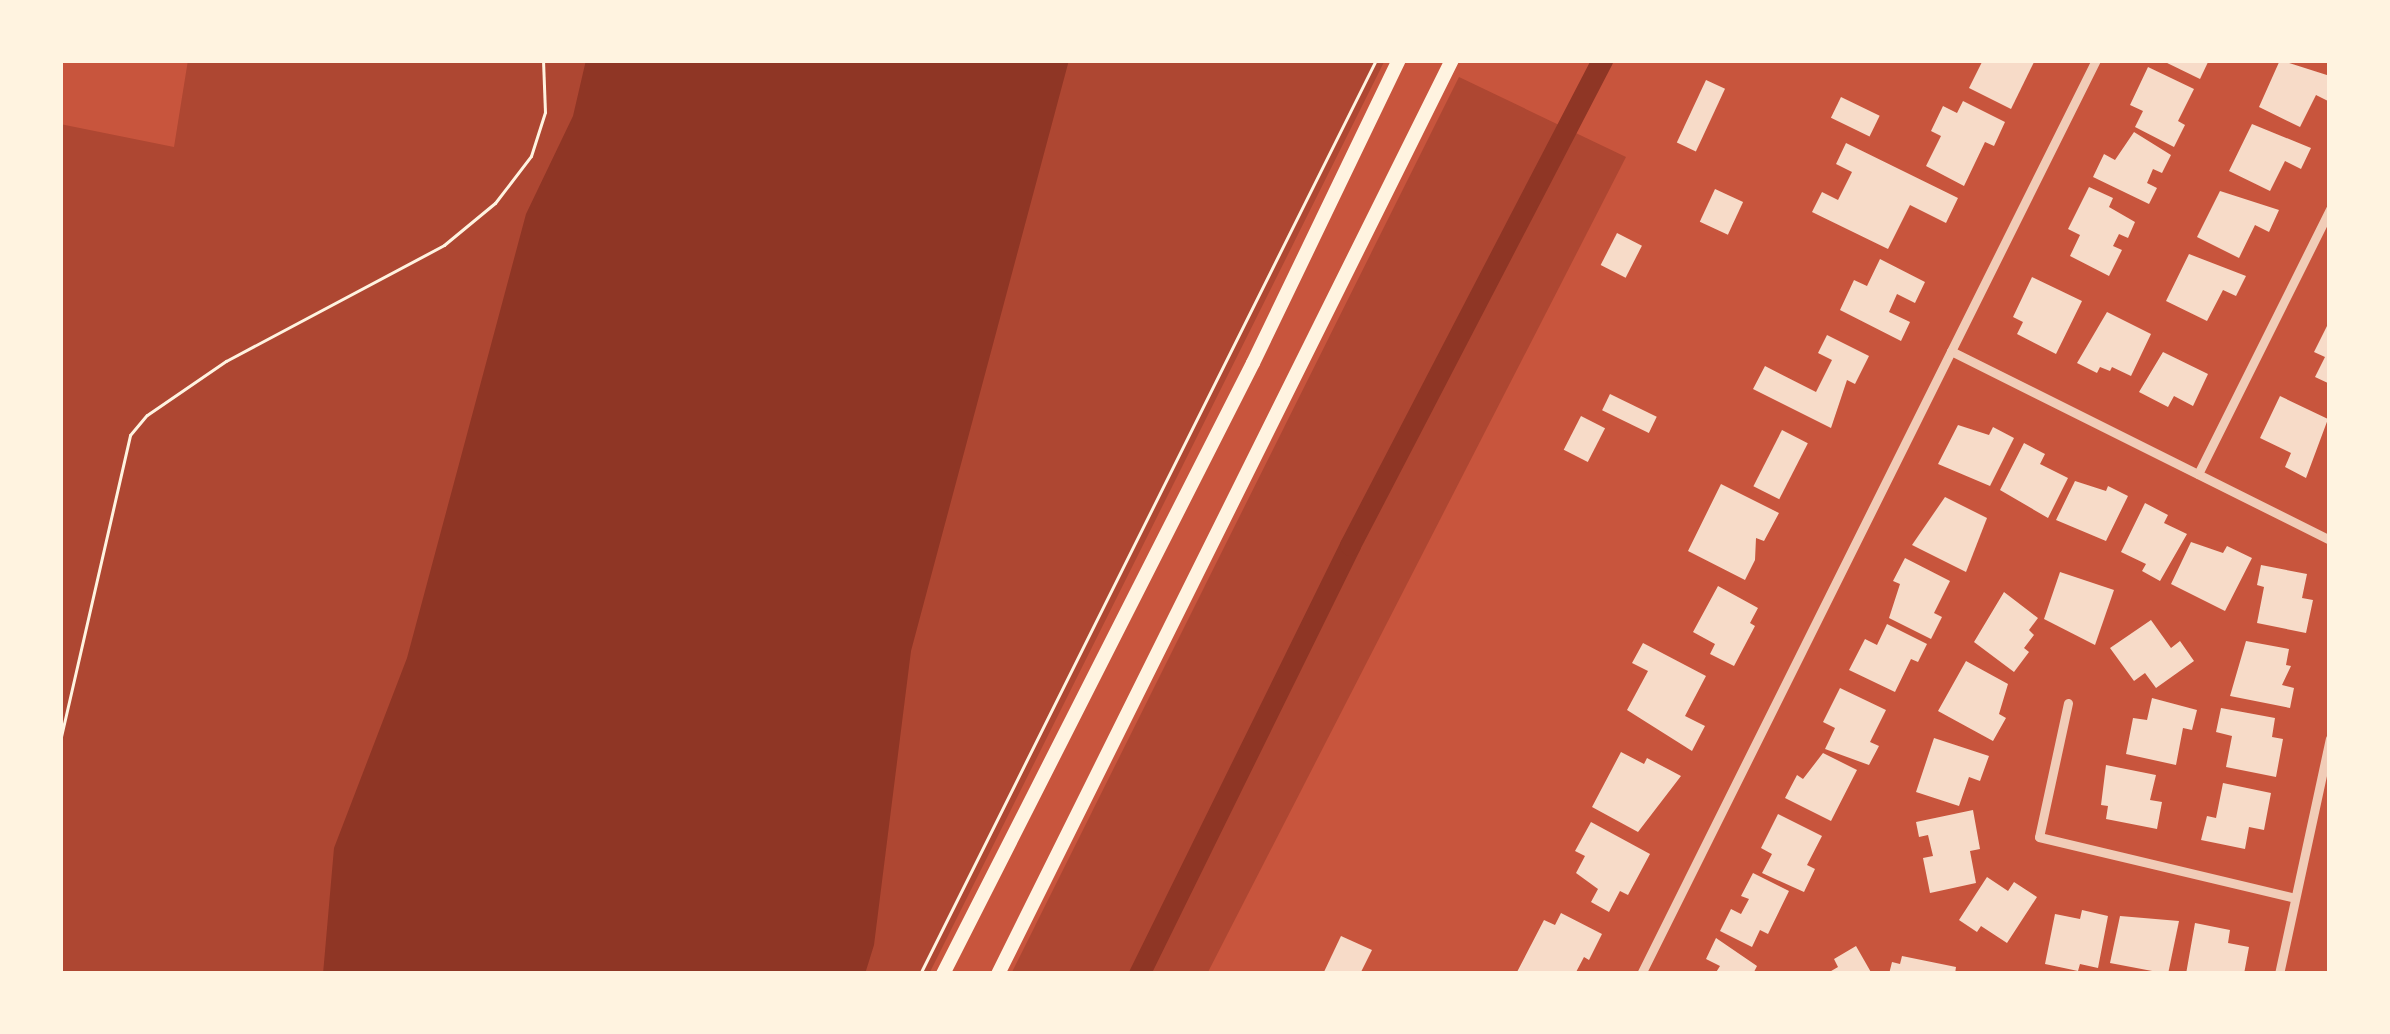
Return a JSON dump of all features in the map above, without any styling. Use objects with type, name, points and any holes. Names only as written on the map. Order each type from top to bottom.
[{"type":"main road","points":[[943,974],[1253,363],[1399,60]]},
{"type":"main road","points":[[998,974],[1452,60]]},
{"type":"street","points":[[1641,974],[2096,60]]},
{"type":"street","points":[[2198,474],[2330,209]]},
{"type":"street","points":[[1951,351],[2330,540]]},
{"type":"street","points":[[2068,703],[2039,837],[2295,898]]},
{"type":"street","points":[[2278,974],[2330,738]]},
{"type":"path","points":[[60,742],[130,435],[147,415],[226,361],[445,245],[495,203],[531,156],[545,112],[543,60]]},
{"type":"path","points":[[920,974],[1376,60]]},
{"type":"shaded area","points":[[188,60],[1385,60],[929,974],[60,974],[60,124],[174,147]]},
{"type":"shaded area","points":[[586,60],[1069,60],[911,651],[874,945],[865,974],[323,974],[334,848],[407,658],[526,214],[573,116]]},
{"type":"shaded area","points":[[1459,77],[1626,157],[1207,974],[1011,974]]},
{"type":"building","points":[[1983,60],[2035,60],[2011,109],[1969,88]]},
{"type":"building","points":[[2161,60],[2209,60],[2200,79]]},
{"type":"building","points":[[2280,60],[2330,76],[2330,102],[2316,95],[2300,127],[2259,107]]},
{"type":"building","points":[[2148,67],[2194,89],[2178,121],[2185,125],[2174,147],[2135,127],[2143,111],[2130,105]]},
{"type":"building","points":[[1706,80],[1725,89],[1696,151],[1677,143]]},
{"type":"building","points":[[1841,97],[1880,116],[1870,137],[1831,118]]},
{"type":"building","points":[[1963,101],[2005,122],[1994,146],[1985,142],[1964,186],[1926,166],[1941,136],[1931,131],[1943,106],[1957,113]]},
{"type":"building","points":[[2252,124],[2311,148],[2301,169],[2285,161],[2270,191],[2229,171]]},
{"type":"building","points":[[2134,132],[2171,155],[2162,173],[2153,169],[2147,183],[2157,188],[2149,204],[2093,177],[2104,154],[2115,160]]},
{"type":"building","points":[[1846,143],[1958,198],[1946,223],[1910,205],[1888,249],[1812,212],[1822,192],[1838,200],[1852,172],[1836,164]]},
{"type":"building","points":[[2089,187],[2113,198],[2109,207],[2135,222],[2128,238],[2119,234],[2113,246],[2122,250],[2109,276],[2070,256],[2080,235],[2068,229]]},
{"type":"building","points":[[1715,189],[1743,202],[1728,235],[1700,222]]},
{"type":"building","points":[[2220,191],[2279,210],[2269,232],[2255,225],[2239,258],[2197,237]]},
{"type":"building","points":[[1617,233],[1642,246],[1626,278],[1601,265]]},
{"type":"building","points":[[2189,254],[2246,276],[2236,296],[2223,290],[2207,321],[2166,301]]},
{"type":"building","points":[[1880,259],[1925,282],[1915,303],[1897,294],[1889,312],[1910,322],[1901,341],[1840,310],[1854,280],[1867,286]]},
{"type":"building","points":[[2032,277],[2082,301],[2056,354],[2017,334],[2023,322],[2013,317]]},
{"type":"building","points":[[2107,312],[2151,334],[2131,376],[2112,367],[2110,371],[2100,367],[2097,373],[2077,363]]},
{"type":"building","points":[[2330,320],[2330,384],[2315,377],[2325,357],[2314,352]]},
{"type":"building","points":[[1827,335],[1869,356],[1855,384],[1847,380],[1831,428],[1753,389],[1765,366],[1816,392],[1832,360],[1818,353]]},
{"type":"building","points":[[2163,352],[2208,374],[2193,406],[2174,396],[2168,407],[2139,392]]},
{"type":"building","points":[[1610,394],[1657,417],[1649,433],[1602,410]]},
{"type":"building","points":[[2280,396],[2328,419],[2306,478],[2285,467],[2291,453],[2260,438]]},
{"type":"building","points":[[1581,416],[1605,428],[1588,462],[1564,450]]},
{"type":"building","points":[[1958,425],[1989,435],[1993,427],[2014,438],[1990,486],[1938,464]]},
{"type":"building","points":[[1782,430],[1808,443],[1779,499],[1753,486]]},
{"type":"building","points":[[2024,443],[2045,454],[2040,464],[2068,478],[2048,518],[2000,490]]},
{"type":"building","points":[[2075,481],[2106,491],[2108,486],[2128,496],[2106,541],[2056,520]]},
{"type":"building","points":[[1721,484],[1779,513],[1764,541],[1756,538],[1755,560],[1745,580],[1688,551]]},
{"type":"building","points":[[1945,497],[1987,518],[1966,572],[1912,545]]},
{"type":"building","points":[[2145,503],[2168,515],[2164,523],[2187,534],[2160,581],[2142,571],[2146,564],[2121,552]]},
{"type":"building","points":[[2191,542],[2223,553],[2227,546],[2252,558],[2225,611],[2171,584]]},
{"type":"building","points":[[1905,558],[1950,581],[1934,613],[1942,617],[1931,639],[1889,618],[1900,584],[1893,581]]},
{"type":"building","points":[[2261,565],[2307,574],[2302,598],[2313,600],[2306,633],[2257,623],[2264,587],[2257,585]]},
{"type":"building","points":[[2060,572],[2114,590],[2095,645],[2044,619]]},
{"type":"building","points":[[1718,586],[1758,608],[1750,623],[1755,626],[1734,666],[1710,654],[1715,644],[1693,632]]},
{"type":"building","points":[[2004,592],[2038,618],[2024,648],[2029,652],[2014,672],[1974,642]]},
{"type":"building","points":[[2151,620],[2171,648],[2180,641],[2194,661],[2156,688],[2145,673],[2134,681],[2110,648]]},
{"type":"building","points":[[1887,624],[1927,644],[1918,662],[1911,659],[1895,692],[1849,670],[1865,639],[1877,645]]},
{"type":"building","points":[[2246,641],[2289,649],[2286,665],[2291,666],[2282,685],[2294,688],[2290,708],[2230,696]]},
{"type":"building","points":[[1643,643],[1706,676],[1685,716],[1705,726],[1692,751],[1627,710],[1648,671],[1632,663]]},
{"type":"building","points":[[1966,661],[2008,684],[1999,714],[2006,718],[1993,741],[1938,711]]},
{"type":"building","points":[[1840,688],[1886,710],[1870,742],[1879,746],[1869,765],[1825,749],[1835,728],[1823,722]]},
{"type":"building","points":[[2152,698],[2197,710],[2192,730],[2183,728],[2176,765],[2126,754],[2133,718],[2147,720]]},
{"type":"building","points":[[2221,708],[2275,718],[2272,737],[2283,739],[2276,777],[2226,767],[2232,736],[2216,732]]},
{"type":"building","points":[[1934,738],[1989,756],[1980,781],[1969,777],[1959,806],[1916,792]]},
{"type":"building","points":[[1621,752],[1644,764],[1647,758],[1681,776],[1638,832],[1592,807]]},
{"type":"building","points":[[1823,753],[1857,770],[1831,821],[1785,798],[1797,775],[1803,779]]},
{"type":"building","points":[[2106,765],[2156,775],[2150,800],[2162,802],[2157,829],[2106,819],[2108,806],[2101,805]]},
{"type":"building","points":[[2223,783],[2271,793],[2264,830],[2249,827],[2245,849],[2201,840],[2207,816],[2216,818]]},
{"type":"building","points":[[1973,810],[1980,849],[1970,851],[1976,883],[1930,893],[1923,858],[1933,856],[1928,835],[1919,837],[1916,822]]},
{"type":"building","points":[[1778,814],[1822,836],[1807,865],[1815,869],[1804,892],[1762,873],[1772,854],[1761,848]]},
{"type":"building","points":[[1591,822],[1650,854],[1628,895],[1620,891],[1609,912],[1591,902],[1598,889],[1576,873],[1585,856],[1575,851]]},
{"type":"building","points":[[1753,873],[1789,891],[1768,934],[1760,930],[1752,947],[1720,931],[1731,909],[1741,914],[1749,899],[1741,896]]},
{"type":"building","points":[[1987,877],[2008,891],[2014,882],[2037,897],[2007,943],[1981,926],[1977,932],[1959,920]]},
{"type":"building","points":[[2082,910],[2108,916],[2098,968],[2080,964],[2078,971],[2045,964],[2055,914],[2080,919]]},
{"type":"building","points":[[1561,913],[1602,934],[1589,960],[1584,957],[1575,974],[1517,972],[1544,920],[1555,925]]},
{"type":"building","points":[[2120,916],[2179,921],[2168,974],[2110,963]]},
{"type":"building","points":[[2195,923],[2230,930],[2228,943],[2249,947],[2244,974],[2186,974]]},
{"type":"building","points":[[1341,936],[1372,950],[1360,974],[1323,974]]},
{"type":"building","points":[[1716,938],[1757,966],[1753,974],[1715,974],[1720,966],[1706,959]]},
{"type":"building","points":[[1856,946],[1872,974],[1826,974],[1838,967],[1834,959]]},
{"type":"building","points":[[1902,956],[1956,967],[1955,974],[1889,974],[1892,962],[1900,964]]},
{"type":"waterway","points":[[1139,974],[1350,545],[1602,60]]}]
